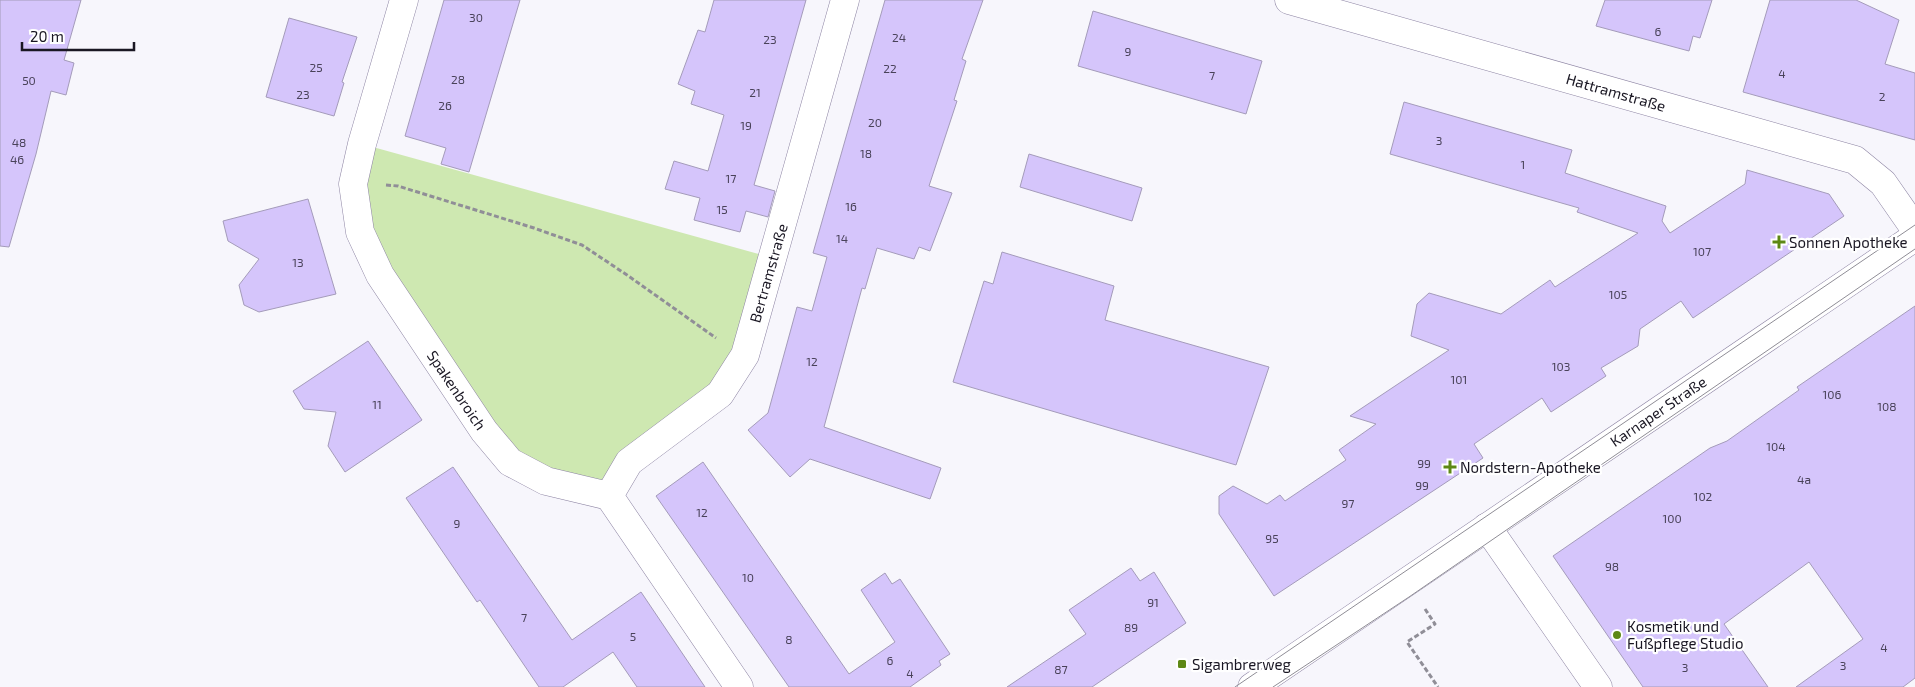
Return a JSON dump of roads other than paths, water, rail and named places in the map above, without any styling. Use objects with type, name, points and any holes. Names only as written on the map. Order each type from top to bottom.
[{"type":"street","name":"Spakenbroich","points":[[404,0],[352,184],[360,232],[380,275],[484,431],[510,462],[546,481],[609,496]]},
{"type":"street","name":"Bertramstraße","points":[[609,496],[629,462],[720,394],[745,355],[845,0]]},
{"type":"street","name":"Hattramstraße","points":[[1289,0],[1855,160],[1883,183],[1915,229]]},
{"type":"street","name":"Karnaper Straße","points":[[1252,687],[1915,237]]},
{"type":"street","points":[[609,496],[739,687]]},
{"type":"street","points":[[1487,527],[1598,687]]},
{"type":"tram line","points":[[1235,687],[1915,225]]},
{"type":"tram line","points":[[1273,687],[1409,597],[1915,249]]},
{"type":"place","name":"Sonnen Apotheke","points":[[1779,242]]},
{"type":"place","name":"Nordstern-Apotheke","points":[[1450,467]]},
{"type":"place","name":"Kosmetik und Fußpflege Studio","points":[[1617,635]]},
{"type":"place","name":"Sigambrerweg","points":[[1182,664]]}]
